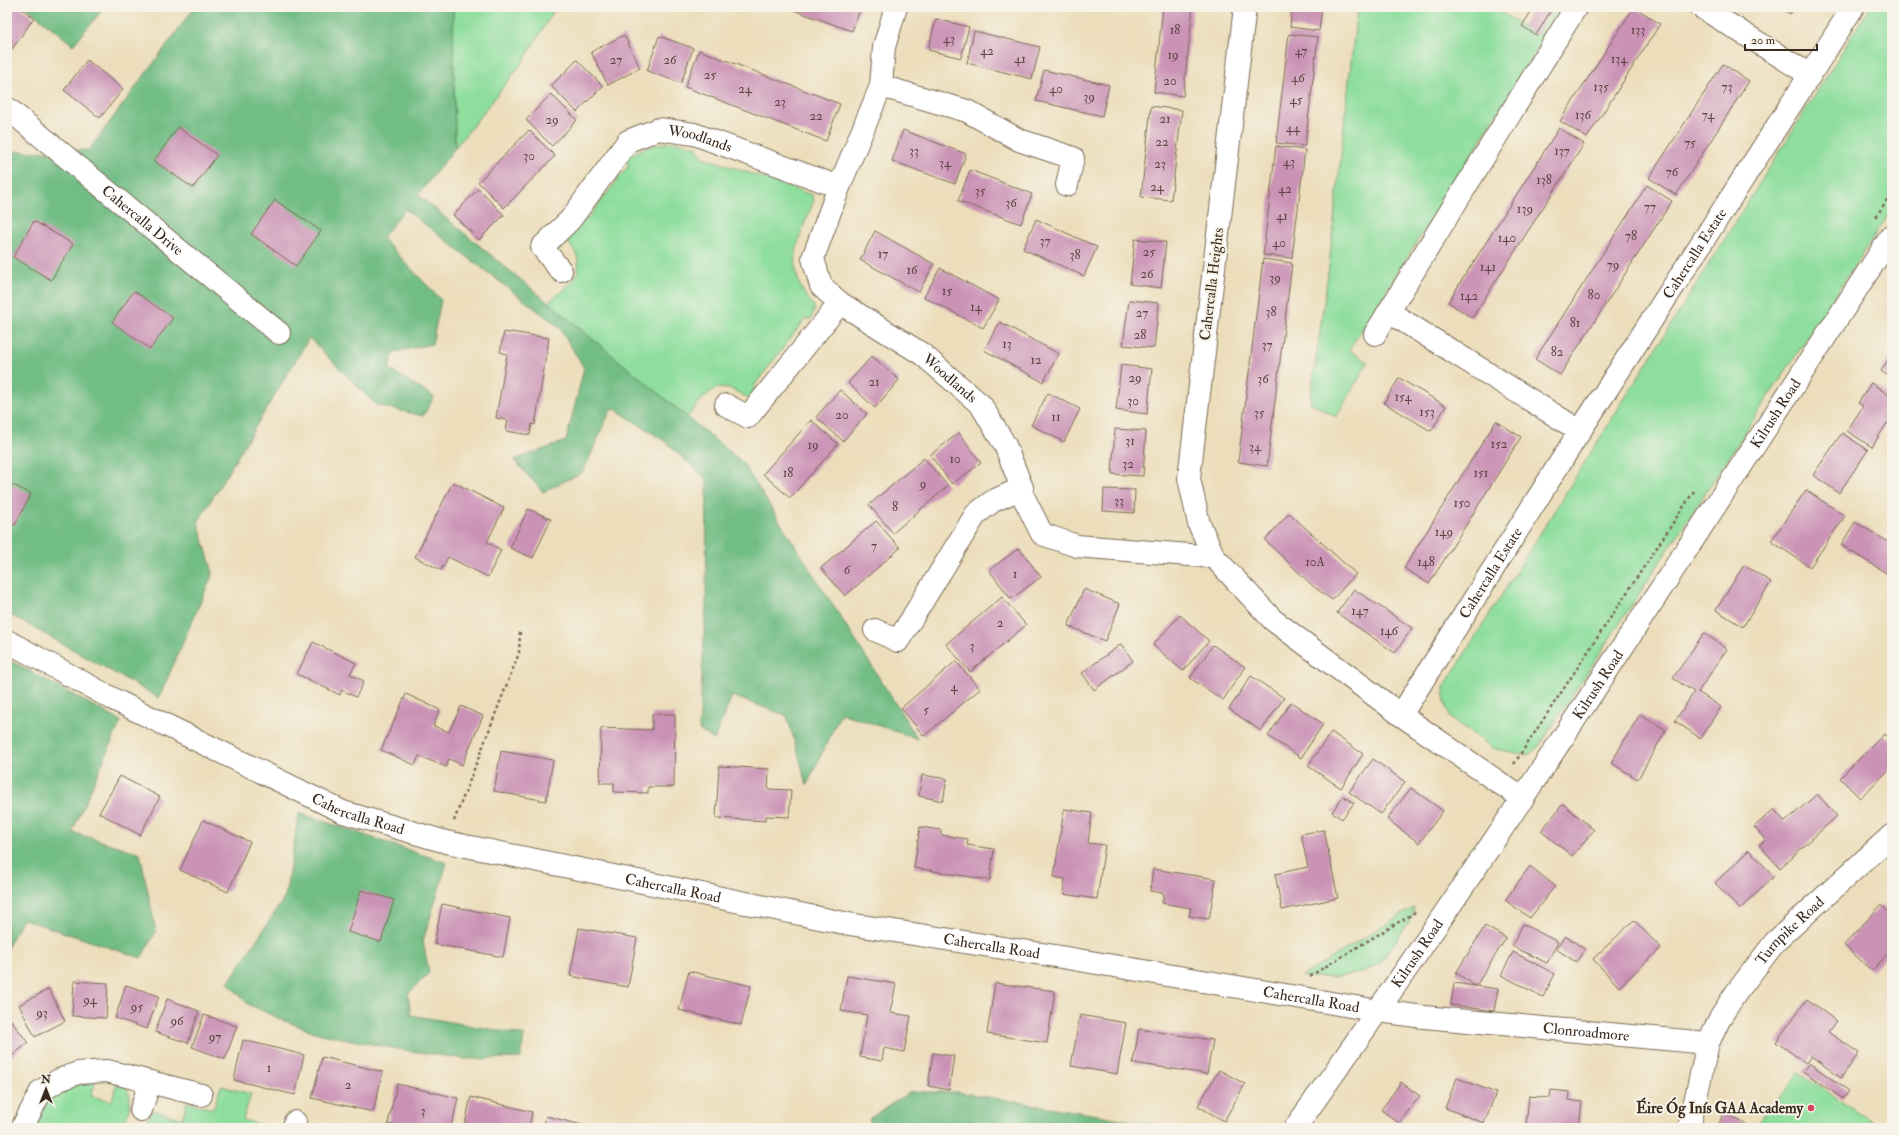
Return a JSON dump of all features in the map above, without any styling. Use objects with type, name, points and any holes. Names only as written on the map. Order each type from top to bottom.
[{"type":"street","name":"Woodlands","points":[[896,7],[884,48],[881,86],[839,187],[813,258],[821,286],[840,303],[922,354],[981,405],[1005,445],[1022,488],[1023,496],[1042,534],[1077,546],[1214,557]]},
{"type":"street","name":"Cahercalla Heights","points":[[1214,557],[1199,524],[1189,478],[1245,7]]},
{"type":"street","points":[[1375,334],[1576,7]]},
{"type":"street","points":[[1700,7],[1810,75]]},
{"type":"street","name":"Cahercalla Estate","points":[[1401,715],[1580,431],[1853,7]]},
{"type":"street","points":[[881,86],[967,111],[1019,140],[1073,158],[1067,185]]},
{"type":"street","name":"Cahercalla Drive","points":[[7,108],[279,333]]},
{"type":"street","name":"Woodlands","points":[[561,271],[542,248],[570,220],[628,141],[659,129],[694,134],[839,187]]},
{"type":"street","name":"Kilrush Road","points":[[1295,1128],[1379,1011],[1523,799],[1892,235]]},
{"type":"street","points":[[726,405],[748,417],[840,303]]},
{"type":"street","points":[[1389,312],[1580,431]]},
{"type":"street","points":[[875,630],[898,641],[976,514],[993,501],[1022,488]]},
{"type":"street","points":[[1214,557],[1273,620],[1401,715],[1523,799]]},
{"type":"street","name":"Cahercalla Road","points":[[7,641],[113,699],[343,812],[446,842],[849,924],[1055,956],[1304,997],[1379,1011]]},
{"type":"street","name":"Turnpike Road","points":[[1708,1044],[1721,1016],[1732,999],[1775,942],[1892,835]]},
{"type":"street","name":"Clonroadmore","points":[[1379,1011],[1424,1017],[1708,1044]]},
{"type":"street","points":[[1689,1128],[1708,1044]]},
{"type":"street","points":[[22,1128],[41,1091],[59,1080],[78,1073],[107,1071],[201,1095]]},
{"type":"street","points":[[141,1110],[150,1082]]},
{"type":"path","points":[[1874,219],[1892,192]]},
{"type":"path","points":[[1501,784],[1699,485]]},
{"type":"path","points":[[446,842],[519,653],[520,631]]},
{"type":"path","points":[[1304,997],[1311,974],[1421,909]]},
{"type":"green space","points":[[26,7],[105,7],[73,45]]},
{"type":"green space","points":[[195,7],[453,7],[455,148],[418,195],[742,462],[918,739],[841,713],[807,785],[787,716],[732,696],[714,740],[699,730],[706,601],[707,480],[666,442],[612,407],[583,472],[543,492],[514,460],[566,441],[584,368],[559,327],[405,209],[382,238],[441,300],[432,344],[394,352],[389,369],[434,397],[423,416],[376,405],[309,338],[198,522],[213,573],[159,698],[7,613],[7,161],[13,152],[89,150]]},
{"type":"green space","points":[[453,7],[556,7],[523,62],[455,148]]},
{"type":"green space","points":[[1357,7],[1494,7],[1536,35],[1553,7],[1564,7],[1349,350],[1368,362],[1336,417],[1310,402],[1329,266]]},
{"type":"green space","points":[[1870,7],[1892,7],[1892,209],[1539,746],[1528,755],[1495,749],[1450,718],[1445,704],[1444,687]]},
{"type":"green space","points":[[676,142],[696,146],[703,157],[812,195],[814,201],[803,228],[796,255],[798,280],[804,293],[814,306],[814,312],[811,319],[805,319],[754,386],[755,397],[752,400],[731,389],[716,388],[705,396],[687,417],[548,302],[565,288],[575,277],[578,264],[577,256],[566,240],[575,222],[587,219],[629,165],[625,159],[637,151],[649,146]]},
{"type":"green space","points":[[7,659],[121,721],[72,832],[140,853],[156,932],[141,958],[23,919],[7,948]]},
{"type":"green space","points":[[299,813],[447,863],[423,941],[429,973],[408,994],[411,1015],[524,1035],[521,1058],[465,1059],[397,1049],[317,1033],[282,1020],[248,1004],[228,983],[285,897]]},
{"type":"green space","points":[[1414,907],[1412,918],[1380,963],[1362,973],[1336,977],[1301,977]]},
{"type":"green space","name":"Éire Óg Inís GAA Academy","points":[[1799,1073],[1882,1128],[1754,1128]]},
{"type":"green space","points":[[96,1081],[91,1096],[112,1101],[116,1085],[126,1087],[130,1095],[130,1107],[126,1119],[145,1124],[153,1110],[182,1119],[187,1102],[213,1109],[221,1086],[251,1094],[243,1120],[273,1128],[35,1128],[47,1101],[76,1084]]},
{"type":"green space","points":[[910,1092],[958,1092],[1175,1128],[873,1128],[869,1119]]},
{"type":"building","points":[[7,7],[19,7],[34,18],[12,49],[7,45]]},
{"type":"building","points":[[785,7],[861,7],[852,31]]},
{"type":"building","points":[[1163,7],[1193,7],[1183,96],[1154,92]]},
{"type":"building","points":[[1292,7],[1322,7],[1319,31],[1290,27]]},
{"type":"building","points":[[1534,7],[1541,7],[1550,12],[1536,35],[1522,26]]},
{"type":"building","points":[[1634,7],[1660,24],[1587,138],[1560,121]]},
{"type":"building","points":[[1780,7],[1795,7],[1790,14]]},
{"type":"building","points":[[936,19],[969,27],[961,58],[928,50]]},
{"type":"building","points":[[974,31],[1040,47],[1032,79],[967,63]]},
{"type":"building","points":[[1289,34],[1318,37],[1305,146],[1276,143]]},
{"type":"building","points":[[624,35],[640,68],[608,85],[591,52]]},
{"type":"building","points":[[659,36],[693,48],[681,83],[647,71]]},
{"type":"building","points":[[699,50],[840,104],[826,141],[685,87]]},
{"type":"building","points":[[87,60],[123,89],[100,118],[64,90]]},
{"type":"building","points":[[577,60],[603,86],[577,112],[551,86]]},
{"type":"building","points":[[1723,64],[1749,81],[1676,195],[1649,178]]},
{"type":"building","points":[[1044,70],[1109,85],[1102,116],[1036,101]]},
{"type":"building","points":[[551,94],[577,120],[552,146],[526,120]]},
{"type":"building","points":[[1151,106],[1182,110],[1171,200],[1141,197]]},
{"type":"building","points":[[178,127],[217,155],[193,188],[154,161]]},
{"type":"building","points":[[1559,128],[1584,144],[1472,318],[1448,302]]},
{"type":"building","points":[[529,130],[555,156],[504,208],[478,182]]},
{"type":"building","points":[[903,130],[966,154],[955,184],[892,161]]},
{"type":"building","points":[[1276,146],[1305,150],[1292,258],[1263,255]]},
{"type":"building","points":[[970,170],[1032,194],[1021,224],[958,201]]},
{"type":"building","points":[[1647,185],[1672,201],[1560,375],[1535,359]]},
{"type":"building","points":[[478,189],[504,215],[479,240],[453,215]]},
{"type":"building","points":[[275,200],[321,231],[296,266],[251,234]]},
{"type":"building","points":[[1036,219],[1097,247],[1084,276],[1023,249]]},
{"type":"building","points":[[34,221],[73,244],[51,280],[13,257]]},
{"type":"building","points":[[875,231],[934,264],[919,292],[860,260]]},
{"type":"building","points":[[1135,239],[1166,242],[1161,288],[1130,284]]},
{"type":"building","points":[[1263,259],[1292,263],[1267,466],[1238,462]]},
{"type":"building","points":[[940,268],[999,300],[983,328],[924,297]]},
{"type":"building","points":[[134,291],[173,318],[150,349],[112,322]]},
{"type":"building","points":[[1129,300],[1159,303],[1154,348],[1123,345]]},
{"type":"building","points":[[1000,322],[1059,354],[1043,382],[984,350]]},
{"type":"building","points":[[504,332],[549,338],[535,425],[532,424],[530,435],[506,431],[508,420],[496,418],[507,354],[500,352]]},
{"type":"building","points":[[1892,354],[1892,378],[1881,371]]},
{"type":"building","points":[[872,356],[899,380],[875,408],[848,383]]},
{"type":"building","points":[[1121,365],[1152,369],[1147,414],[1116,410]]},
{"type":"building","points":[[1399,378],[1446,406],[1431,431],[1384,403]]},
{"type":"building","points":[[1871,383],[1892,397],[1892,426],[1887,423],[1872,447],[1847,431],[1863,406],[1858,403]]},
{"type":"building","points":[[840,390],[867,414],[843,441],[816,417]]},
{"type":"building","points":[[1048,393],[1080,409],[1064,442],[1031,425]]},
{"type":"building","points":[[811,420],[838,444],[790,498],[763,474]]},
{"type":"building","points":[[1496,421],[1521,437],[1429,584],[1404,568]]},
{"type":"building","points":[[1115,429],[1146,431],[1143,476],[1112,474]]},
{"type":"building","points":[[959,433],[981,463],[952,484],[930,455]]},
{"type":"building","points":[[1842,433],[1868,450],[1839,493],[1813,475]]},
{"type":"building","points":[[924,458],[948,486],[893,533],[869,505]]},
{"type":"building","points":[[7,482],[31,494],[15,525],[7,521]]},
{"type":"building","points":[[453,482],[504,508],[487,542],[501,550],[488,577],[448,557],[441,570],[415,557]]},
{"type":"building","points":[[1104,489],[1135,490],[1134,513],[1103,511]]},
{"type":"building","points":[[1806,490],[1845,516],[1810,567],[1771,541]]},
{"type":"building","points":[[528,509],[551,519],[533,558],[510,548]]},
{"type":"building","points":[[1289,513],[1356,574],[1332,600],[1314,587],[1265,540]]},
{"type":"building","points":[[876,521],[900,548],[845,596],[821,568]]},
{"type":"building","points":[[1855,522],[1892,544],[1891,576],[1841,545]]},
{"type":"building","points":[[1019,548],[1041,577],[1011,599],[989,570]]},
{"type":"building","points":[[1744,565],[1771,582],[1743,627],[1716,610]]},
{"type":"building","points":[[1084,589],[1120,604],[1105,641],[1068,626]]},
{"type":"building","points":[[1354,589],[1412,628],[1395,653],[1337,613]]},
{"type":"building","points":[[1002,597],[1026,625],[970,672],[946,644]]},
{"type":"building","points":[[1180,615],[1209,641],[1183,671],[1153,645]]},
{"type":"building","points":[[1704,633],[1727,649],[1698,692],[1721,707],[1700,738],[1675,721],[1694,692],[1673,678]]},
{"type":"building","points":[[313,642],[356,663],[350,674],[364,681],[356,697],[342,690],[340,695],[297,674]]},
{"type":"building","points":[[1121,644],[1133,661],[1094,690],[1082,673]]},
{"type":"building","points":[[1213,645],[1245,667],[1223,700],[1190,678]]},
{"type":"building","points":[[956,661],[980,689],[924,736],[901,708]]},
{"type":"building","points":[[1251,676],[1284,698],[1261,731],[1229,709]]},
{"type":"building","points":[[406,694],[440,710],[433,726],[449,732],[461,706],[483,716],[462,765],[449,759],[446,767],[419,756],[415,765],[381,750]]},
{"type":"building","points":[[1291,702],[1323,724],[1301,758],[1268,736]]},
{"type":"building","points":[[652,714],[675,714],[674,787],[648,787],[648,793],[614,792],[614,783],[600,783],[601,728],[652,730]]},
{"type":"building","points":[[1640,714],[1666,730],[1638,779],[1611,763]]},
{"type":"building","points":[[1331,732],[1363,754],[1341,788],[1308,766]]},
{"type":"building","points":[[1884,734],[1892,742],[1892,767],[1860,798],[1840,778]]},
{"type":"building","points":[[501,751],[553,760],[546,801],[494,791]]},
{"type":"building","points":[[1373,759],[1405,782],[1381,814],[1349,792]]},
{"type":"building","points":[[719,766],[769,769],[768,789],[791,790],[789,817],[766,816],[766,821],[716,818]]},
{"type":"building","points":[[922,775],[947,779],[943,801],[919,796]]},
{"type":"building","points":[[120,776],[160,797],[140,835],[99,813]]},
{"type":"building","points":[[1411,788],[1443,811],[1419,843],[1387,819]]},
{"type":"building","points":[[1817,794],[1837,816],[1780,868],[1759,845],[1766,840],[1754,827],[1774,809],[1785,822]]},
{"type":"building","points":[[1343,796],[1354,803],[1342,819],[1332,812]]},
{"type":"building","points":[[1563,804],[1594,830],[1572,856],[1541,831]]},
{"type":"building","points":[[1064,809],[1092,813],[1088,843],[1105,845],[1097,899],[1063,894],[1065,879],[1054,877]]},
{"type":"building","points":[[203,820],[250,842],[228,892],[180,870]]},
{"type":"building","points":[[920,827],[941,830],[941,835],[968,839],[967,845],[994,849],[990,880],[914,868]]},
{"type":"building","points":[[1324,830],[1338,898],[1282,910],[1275,874],[1308,867],[1301,834]]},
{"type":"building","points":[[1749,850],[1774,876],[1740,909],[1715,883]]},
{"type":"building","points":[[1530,866],[1555,886],[1530,918],[1505,900]]},
{"type":"building","points":[[1153,869],[1216,879],[1209,919],[1189,916],[1191,908],[1162,903],[1164,893],[1150,891]]},
{"type":"building","points":[[361,890],[394,900],[381,942],[348,932]]},
{"type":"building","points":[[442,904],[510,918],[503,957],[434,944]]},
{"type":"building","points":[[1881,905],[1892,915],[1892,949],[1872,971],[1844,945]]},
{"type":"building","points":[[1634,920],[1661,948],[1619,987],[1593,959]]},
{"type":"building","points":[[1523,924],[1558,942],[1547,963],[1512,946]]},
{"type":"building","points":[[1485,926],[1506,938],[1476,986],[1456,973]]},
{"type":"building","points":[[579,928],[637,938],[628,987],[570,976]]},
{"type":"building","points":[[1565,936],[1585,949],[1576,962],[1556,949]]},
{"type":"building","points":[[1513,952],[1555,974],[1543,997],[1501,975]]},
{"type":"building","points":[[689,971],[751,986],[741,1025],[679,1010]]},
{"type":"building","points":[[847,976],[896,984],[890,1013],[911,1016],[904,1052],[884,1048],[882,1061],[860,1057],[867,1015],[841,1011]]},
{"type":"building","points":[[74,981],[108,983],[106,1018],[72,1016]]},
{"type":"building","points":[[995,983],[1055,991],[1047,1043],[987,1034]]},
{"type":"building","points":[[1454,983],[1498,989],[1494,1011],[1451,1005]]},
{"type":"building","points":[[126,985],[159,996],[147,1029],[115,1018]]},
{"type":"building","points":[[49,989],[65,1021],[35,1037],[19,1005]]},
{"type":"building","points":[[167,999],[199,1011],[188,1043],[155,1032]]},
{"type":"building","points":[[1807,999],[1836,1021],[1828,1032],[1859,1053],[1841,1078],[1811,1056],[1806,1063],[1776,1042]]},
{"type":"building","points":[[7,1015],[28,1043],[7,1060]]},
{"type":"building","points":[[204,1015],[237,1026],[225,1059],[192,1047]]},
{"type":"building","points":[[1080,1015],[1126,1023],[1117,1074],[1071,1066]]},
{"type":"building","points":[[1139,1029],[1213,1040],[1207,1074],[1133,1063]]},
{"type":"building","points":[[243,1040],[304,1055],[295,1095],[234,1080]]},
{"type":"building","points":[[933,1053],[954,1056],[949,1090],[928,1086]]},
{"type":"building","points":[[322,1057],[383,1072],[373,1112],[312,1098]]},
{"type":"building","points":[[1809,1063],[1849,1091],[1843,1099],[1803,1071]]},
{"type":"building","points":[[1219,1070],[1245,1084],[1224,1121],[1198,1106]]},
{"type":"building","points":[[1457,1078],[1496,1093],[1484,1123],[1445,1108]]},
{"type":"building","points":[[1401,1082],[1420,1096],[1399,1123],[1381,1110]]},
{"type":"building","points":[[397,1084],[458,1098],[451,1128],[405,1128],[388,1124]]},
{"type":"building","points":[[1551,1090],[1570,1092],[1569,1100],[1582,1102],[1579,1128],[1526,1125],[1529,1096],[1550,1098]]},
{"type":"building","points":[[471,1097],[532,1112],[529,1128],[464,1128]]},
{"type":"building","name":"Éire Óg Inís GAA Academy","points":[[1723,1112],[1753,1128],[1718,1128]]},
{"type":"building","points":[[546,1116],[590,1127],[590,1128],[543,1128]]},
{"type":"place","name":"Éire Óg Inís GAA Academy","points":[[1811,1108]]}]
